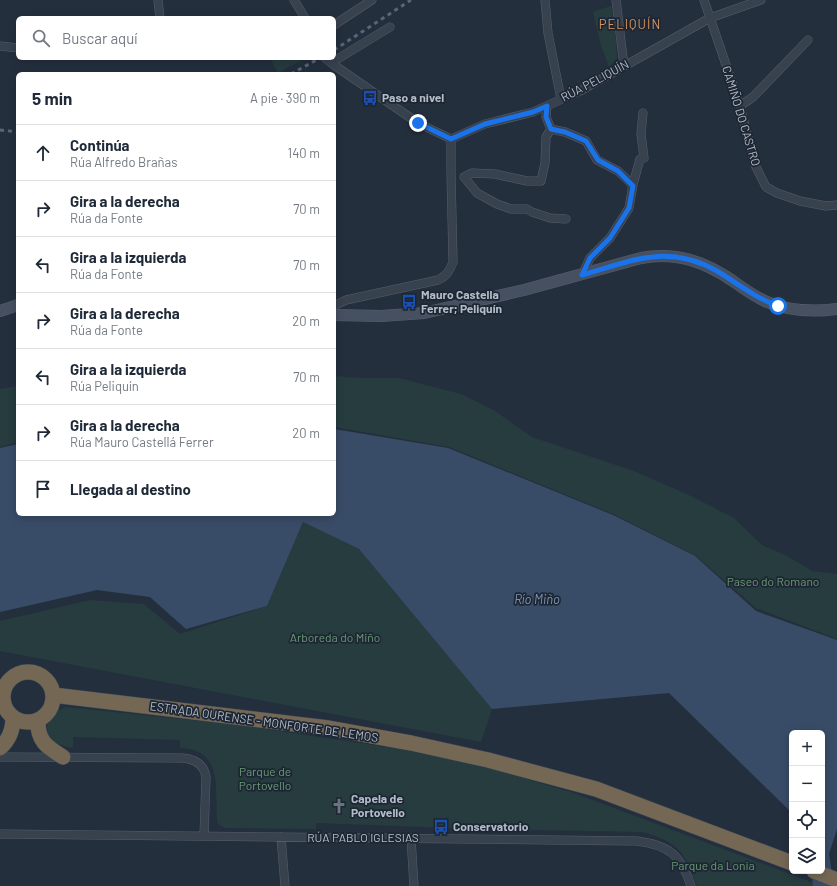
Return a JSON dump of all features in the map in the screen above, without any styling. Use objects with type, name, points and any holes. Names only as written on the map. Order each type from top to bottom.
[{"type":"highway","points":[[23,672],[31,672],[46,680],[51,687],[53,695],[50,710],[45,716],[30,723],[21,722],[13,718],[7,712],[1,695],[4,687],[15,675],[23,672]]},
{"type":"highway","name":"ESTRADA OURENSE - MONFORTE DE LEMOS","points":[[53,695],[328,728],[411,743],[488,760],[596,789],[789,862]]},
{"type":"highway","points":[[0,748],[7,740],[13,718]]},
{"type":"highway","points":[[38,720],[38,729],[41,740],[51,750],[63,757]]},
{"type":"highway","points":[[822,874],[837,880]]},
{"type":"street","points":[[158,0],[160,16]]},
{"type":"street","points":[[294,0],[304,16]]},
{"type":"street","points":[[336,24],[372,0]]},
{"type":"street","points":[[545,0],[548,33],[561,100]]},
{"type":"street","points":[[616,0],[624,66]]},
{"type":"street","name":"CAMIÑO DO CASTRO","points":[[704,0],[740,106],[755,165],[766,187],[777,193],[800,201],[826,206],[837,206]]},
{"type":"street","name":"RÚA PELIQUÍN","points":[[451,139],[485,124],[533,112],[561,100],[580,91],[710,18],[761,0]]},
{"type":"street","points":[[336,57],[390,27]]},
{"type":"street","points":[[740,106],[753,97],[808,40]]},
{"type":"street","points":[[0,46],[16,48]]},
{"type":"street","points":[[328,61],[418,123],[451,139],[453,262],[448,273],[444,278],[438,280],[346,300],[336,305]]},
{"type":"street","points":[[547,106],[546,117],[551,129]]},
{"type":"street","points":[[582,275],[590,258],[610,238],[629,208],[632,188],[640,159],[644,158],[641,134],[643,113]]},
{"type":"street","points":[[464,177],[472,172],[495,174],[527,182],[541,181],[545,163],[546,137],[551,129]]},
{"type":"street","points":[[551,129],[565,132],[586,141],[598,160],[618,171],[633,186],[632,188]]},
{"type":"street","points":[[451,173],[464,177],[477,193],[496,204],[511,209],[527,208],[532,212],[550,218],[566,219]]},
{"type":"street","points":[[336,315],[381,316],[424,313],[464,305],[582,275],[641,258],[656,256],[684,258],[710,267],[758,298],[778,306],[804,310],[837,309]]},
{"type":"street","points":[[0,310],[16,306]]},
{"type":"street","points":[[0,757],[189,758],[202,765],[205,771],[204,836]]},
{"type":"street","name":"RÚA PABLO IGLESIAS","points":[[0,834],[628,840],[648,842],[662,846],[674,855],[685,869],[691,886]]},
{"type":"street","points":[[281,837],[285,886]]},
{"type":"street","points":[[411,838],[414,886]]},
{"type":"green space","points":[[611,6],[617,58],[609,67],[601,46],[593,12]]},
{"type":"green space","points":[[271,60],[301,60],[280,72],[277,72]]},
{"type":"green space","name":"Paseo do Romano","points":[[336,376],[399,378],[461,394],[495,411],[532,437],[634,471],[691,496],[734,518],[762,545],[787,556],[812,571],[837,574],[837,639],[756,608],[696,556],[613,514],[449,447],[336,427]]},
{"type":"green space","points":[[16,386],[16,443],[0,447],[0,389]]},
{"type":"green space","name":"Arboreda do Miño","points":[[303,522],[359,549],[492,709],[481,742],[0,651],[0,621],[90,600],[144,604],[180,634],[267,606]]},
{"type":"green space","name":"Parque de Portovello","points":[[65,707],[231,724],[401,749],[488,768],[571,792],[822,886],[697,886],[684,856],[672,844],[642,832],[478,829],[316,823],[316,829],[225,828],[218,824],[214,772],[204,755],[194,750],[180,748],[180,740],[73,737],[73,748],[60,745],[51,739],[47,731],[48,717]]},
{"type":"water","name":"Río Miño","points":[[336,429],[448,448],[613,515],[695,556],[756,611],[837,640],[837,829],[829,854],[834,886],[813,886],[811,874],[825,874],[825,730],[789,730],[789,810],[669,693],[492,709],[359,549],[303,522],[267,606],[186,629],[150,597],[97,590],[0,612],[0,448],[16,444],[16,516],[336,516]]},
{"type":"railway","points":[[336,49],[411,0]]},
{"type":"railway","points":[[295,72],[316,60]]},
{"type":"railway","points":[[0,130],[16,132]]},
{"type":"place","name":"Paso a nivel","points":[[370,98]]},
{"type":"place","name":"Mauro Castella Ferrer; Peliquín","points":[[409,302]]},
{"type":"place","name":"Capela de Portovello","points":[[339,806]]},
{"type":"place","name":"Conservatorio","points":[[441,827]]},
{"type":"district","name":"PELIQUÍN","points":[[630,24]]},
{"type":"route","points":[[418,123],[451,139],[485,124],[533,112],[547,106],[546,117],[551,129],[565,132],[586,141],[598,160],[618,171],[633,186],[629,208],[610,238],[590,258],[582,275],[651,256],[660,255],[684,258],[710,267],[758,298],[778,306]]},
{"type":"park label","name":"Parque da Lonia","points":[[713,866]]}]
